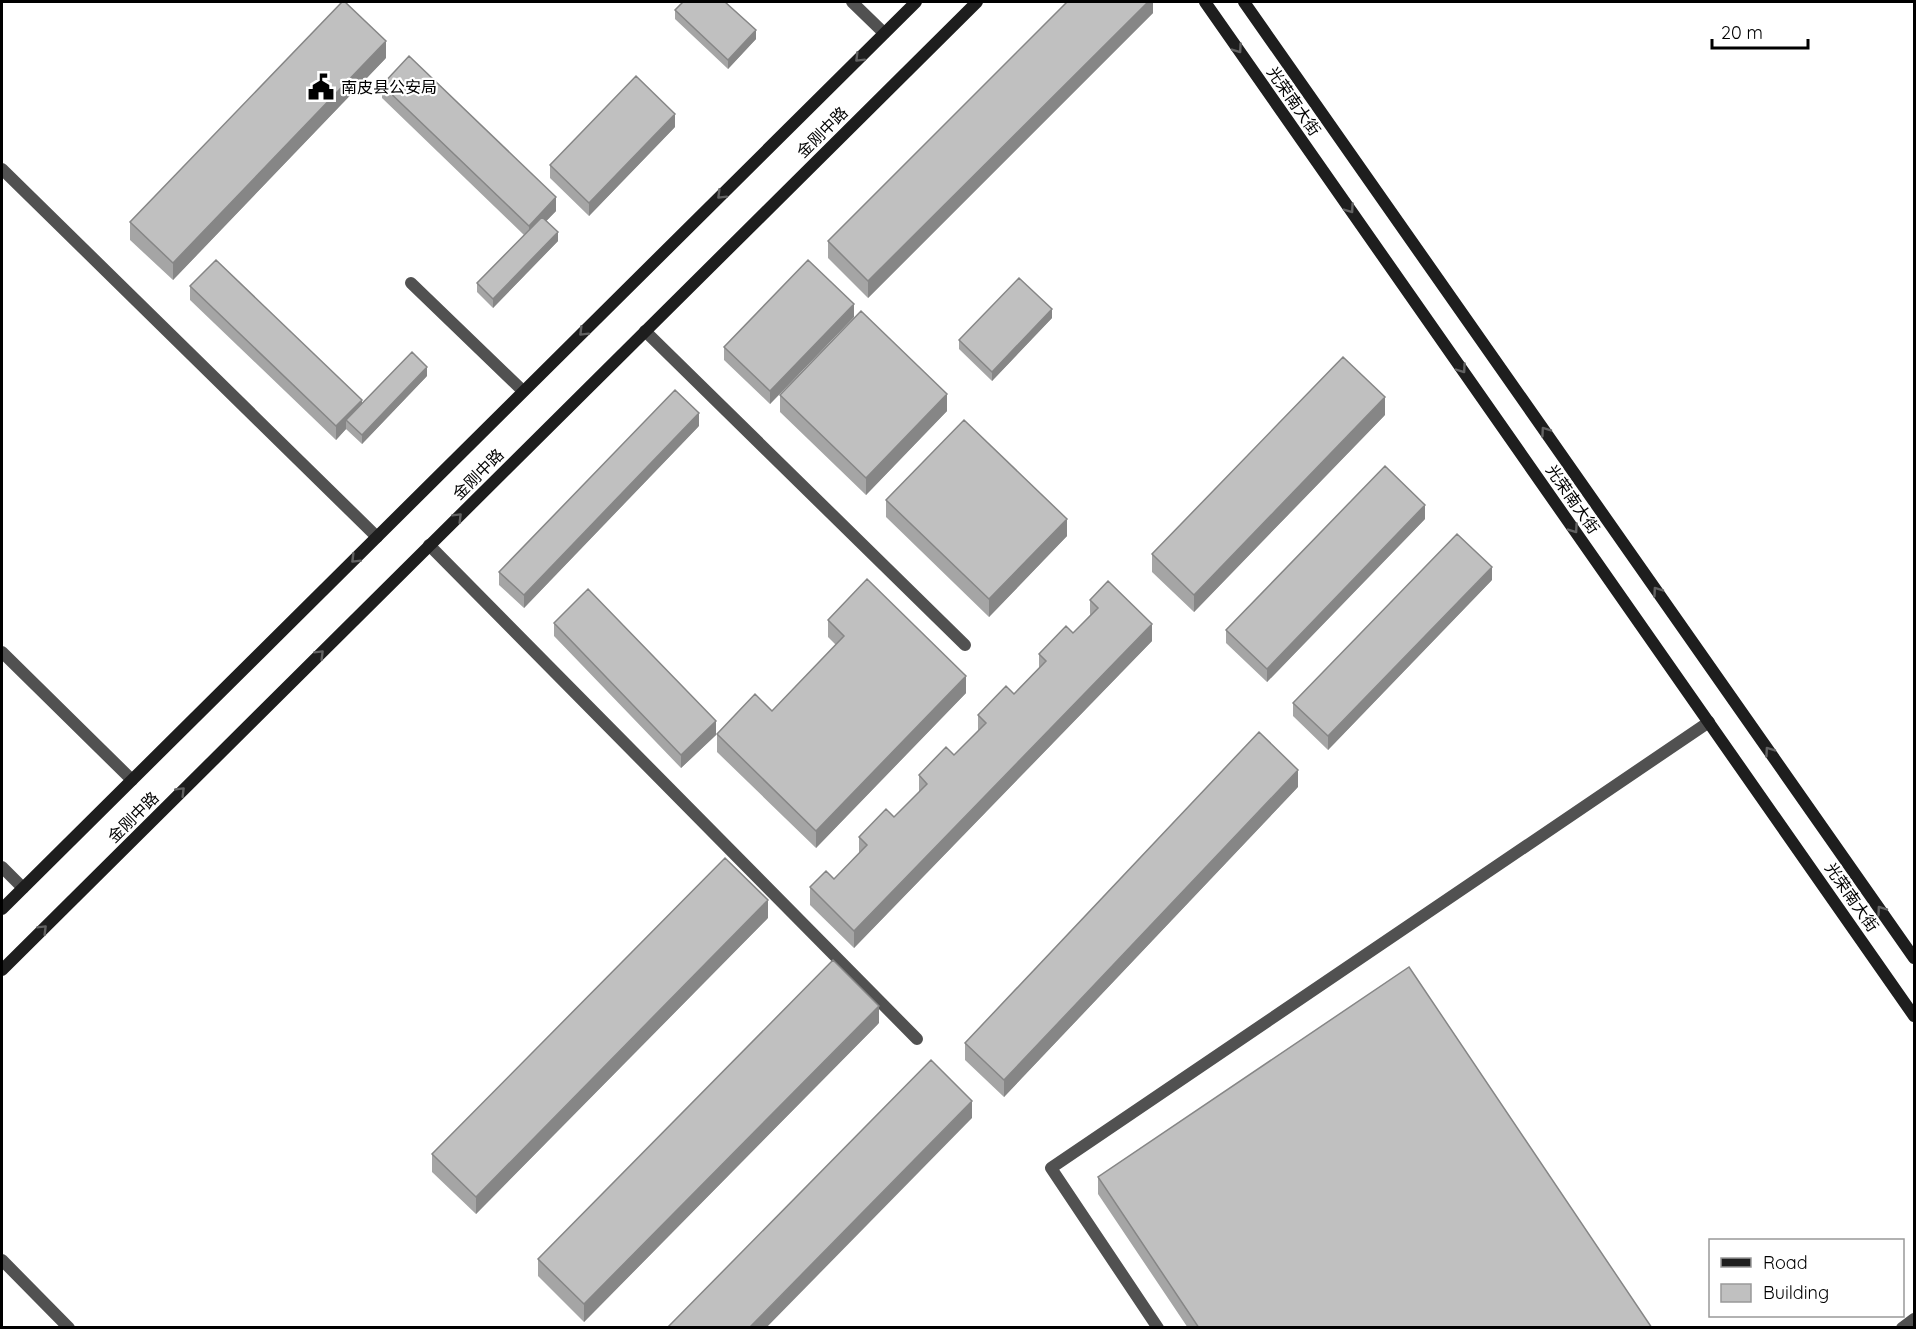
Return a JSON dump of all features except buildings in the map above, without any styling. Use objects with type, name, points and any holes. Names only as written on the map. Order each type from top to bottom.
[{"type":"street","points":[[852,2],[884,33]]},
{"type":"street","name":"金刚中路","points":[[2,909],[916,2]]},
{"type":"street","name":"金刚中路","points":[[2,970],[977,2]]},
{"type":"street","name":"光荣南大街","points":[[1204,2],[1914,1016]]},
{"type":"street","name":"光荣南大街","points":[[1244,2],[1914,958]]},
{"type":"street","points":[[2,169],[377,537]]},
{"type":"street","points":[[411,283],[523,391]]},
{"type":"street","points":[[645,331],[965,645]]},
{"type":"street","points":[[429,545],[917,1039]]},
{"type":"street","points":[[2,652],[132,780]]},
{"type":"street","points":[[1158,1328],[1051,1168],[1709,722]]},
{"type":"street","points":[[2,867],[23,888]]},
{"type":"street","points":[[2,1260],[69,1328]]},
{"type":"street","points":[[1902,1328],[1914,1319]]},
{"type":"place","name":"南皮县公安局","points":[[321,87]]}]
